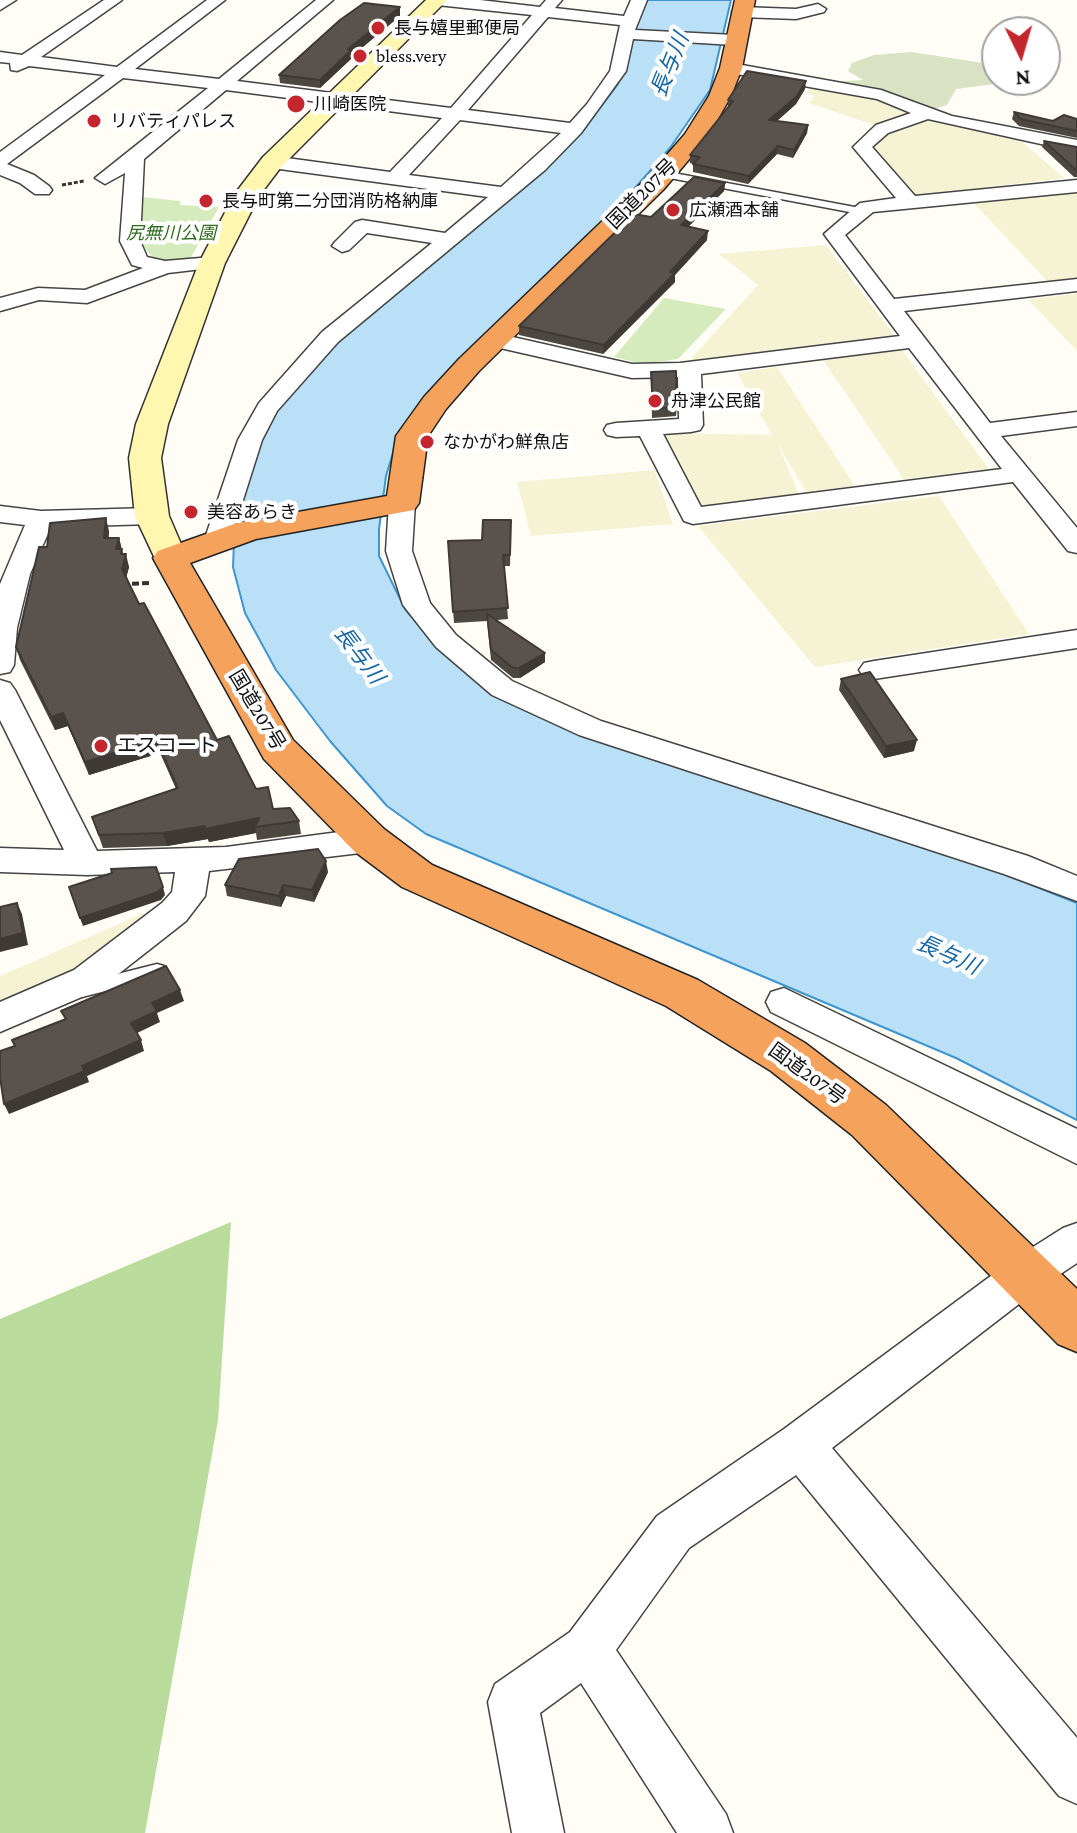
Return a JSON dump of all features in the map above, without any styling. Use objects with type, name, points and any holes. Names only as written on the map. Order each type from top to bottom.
[{"type":"highway","name":"国道207号","points":[[396,504],[412,436],[435,403],[695,138],[720,96],[731,68],[731,39],[742,6]]},
{"type":"highway","points":[[177,570],[225,538],[274,524],[396,504]]},
{"type":"highway","name":"国道207号","points":[[177,570],[278,749],[369,840],[417,876],[682,993],[788,1057],[869,1120],[1077,1326]]},
{"type":"street","points":[[0,5],[8,0]]},
{"type":"street","points":[[0,78],[114,0]]},
{"type":"street","points":[[0,161],[217,0]]},
{"type":"street","points":[[105,178],[135,157],[325,0]]},
{"type":"street","points":[[177,570],[152,516],[145,458],[152,424],[212,263],[247,195],[272,162],[332,100],[437,0],[550,6],[629,30],[731,39]]},
{"type":"street","points":[[225,538],[250,440],[267,408],[330,337],[538,166],[575,129],[618,71],[639,0]]},
{"type":"street","points":[[396,177],[550,6]]},
{"type":"street","points":[[742,6],[796,14],[818,9]]},
{"type":"street","points":[[0,57],[575,129]]},
{"type":"street","points":[[731,68],[881,95],[947,120],[1077,146]]},
{"type":"street","points":[[910,203],[862,147],[882,129],[930,112]]},
{"type":"street","points":[[135,157],[130,241],[139,261],[165,267]]},
{"type":"street","points":[[272,162],[502,193]]},
{"type":"street","points":[[0,168],[27,179],[42,190]]},
{"type":"street","points":[[1077,186],[867,207],[834,234],[984,431],[1077,545]]},
{"type":"street","points":[[342,246],[362,226],[447,239]]},
{"type":"street","points":[[0,305],[38,294],[87,297],[165,267],[212,263]]},
{"type":"street","points":[[887,306],[1077,285]]},
{"type":"street","points":[[495,340],[632,371],[689,368],[914,341]]},
{"type":"street","points":[[616,430],[691,425],[689,368]]},
{"type":"street","points":[[984,431],[1077,419]]},
{"type":"street","points":[[648,428],[693,516],[1019,474]]},
{"type":"street","points":[[396,504],[399,551],[417,605],[446,641],[502,688],[590,728],[1001,860],[1077,889]]},
{"type":"street","points":[[0,514],[41,519],[152,516]]},
{"type":"street","points":[[0,665],[1,628],[16,574],[41,519]]},
{"type":"street","points":[[874,670],[1077,639]]},
{"type":"street","points":[[0,690],[87,863]]},
{"type":"street","points":[[0,860],[87,863],[194,860],[369,840]]},
{"type":"street","points":[[0,1018],[86,980],[174,912],[188,896],[194,860]]},
{"type":"street","points":[[784,1002],[1077,1147]]},
{"type":"street","points":[[538,1833],[513,1702],[587,1649],[673,1532],[800,1445],[1026,1274],[1077,1241]]},
{"type":"street","points":[[800,1445],[1077,1778]]},
{"type":"street","points":[[587,1649],[707,1833]]},
{"type":"lane","points":[[663,174],[860,211]]},
{"type":"lane","points":[[41,1000],[157,971]]},
{"type":"path","points":[[42,190],[105,178]]},
{"type":"path","points":[[122,584],[177,570]]},
{"type":"shaded area","points":[[813,85],[876,97],[909,111],[874,125],[809,103],[814,96],[808,93]]},
{"type":"shaded area","points":[[929,119],[1019,139],[1064,178],[913,196],[872,150],[887,134]]},
{"type":"shaded area","points":[[1077,188],[1077,279],[1048,282],[969,198]]},
{"type":"shaded area","points":[[826,245],[896,338],[688,362],[758,285],[719,254]]},
{"type":"shaded area","points":[[1077,294],[1077,351],[1028,299]]},
{"type":"shaded area","points":[[901,349],[989,469],[904,479],[823,360]]},
{"type":"shaded area","points":[[777,367],[855,486],[806,492],[778,444],[799,495],[698,508],[659,433],[772,435],[737,373]]},
{"type":"shaded area","points":[[654,470],[673,524],[531,536],[517,482]]},
{"type":"shaded area","points":[[939,496],[1029,634],[815,667],[698,526]]},
{"type":"shaded area","points":[[160,906],[107,958],[0,1012],[0,976]]},
{"type":"green space","points":[[911,52],[981,63],[981,86],[956,89],[947,105],[930,110],[826,82],[863,80],[848,71],[852,63],[874,55]]},
{"type":"green space","name":"尻無川公園","points":[[142,197],[180,201],[180,205],[219,207],[189,261],[155,260],[145,248],[141,241]]},
{"type":"green space","points":[[664,298],[726,309],[678,359],[642,364],[614,357]]},
{"type":"green space","points":[[231,1222],[218,1420],[145,1833],[0,1833],[0,1319]]},
{"type":"water","name":"長与川","points":[[644,0],[731,0],[710,90],[670,148],[628,196],[424,397],[399,433],[386,476],[379,556],[405,609],[436,645],[492,692],[850,813],[1077,903],[1077,1120],[956,1058],[426,834],[387,806],[330,741],[276,670],[245,613],[233,567],[235,516],[255,453],[276,408],[340,337],[583,130],[618,84],[632,39],[634,19]]},
{"type":"building","points":[[364,3],[400,7],[348,49],[351,50],[320,80],[279,75],[340,20]]},
{"type":"building","points":[[747,71],[806,81],[797,96],[769,120],[808,125],[794,150],[778,146],[749,176],[693,164],[700,157],[690,155],[733,101],[728,100]]},
{"type":"building","points":[[1014,112],[1053,121],[1064,115],[1077,119],[1077,131],[1021,119]]},
{"type":"building","points":[[1044,141],[1077,147],[1077,170],[1076,170]]},
{"type":"building","points":[[694,177],[725,183],[681,225],[708,231],[670,272],[675,273],[604,345],[519,326],[634,214],[651,217]]},
{"type":"building","points":[[676,371],[677,407],[653,409],[651,372]]},
{"type":"building","points":[[106,518],[104,538],[119,538],[116,549],[122,549],[121,554],[126,554],[122,569],[139,604],[144,603],[217,740],[229,736],[256,789],[268,787],[273,809],[290,808],[299,821],[255,827],[259,818],[205,829],[205,826],[163,833],[99,835],[92,817],[178,788],[156,740],[85,762],[63,713],[51,717],[16,647],[39,547],[47,547],[50,523]]},
{"type":"building","points":[[483,520],[511,520],[510,555],[503,555],[508,608],[453,612],[448,541],[482,540]]},
{"type":"building","points":[[487,614],[545,653],[519,668],[513,668],[491,650]]},
{"type":"building","points":[[870,672],[917,740],[886,746],[841,679]]},
{"type":"building","points":[[318,849],[326,861],[312,890],[283,885],[279,896],[225,885],[239,859]]},
{"type":"building","points":[[156,867],[163,887],[158,892],[80,918],[69,887],[112,873],[111,869]]},
{"type":"building","points":[[17,903],[23,933],[0,939],[0,907]]},
{"type":"building","points":[[166,966],[180,990],[152,1003],[157,1011],[131,1023],[141,1040],[82,1066],[85,1071],[4,1104],[0,1051],[15,1046],[12,1040],[66,1019],[61,1011]]},
{"type":"place","name":"長与嬉里郵便局","points":[[378,28]]},
{"type":"place","name":"bless.very","points":[[360,56]]},
{"type":"place","name":"川崎医院","points":[[296,104]]},
{"type":"place","name":"リバティパレス","points":[[94,121]]},
{"type":"place","name":"長与町第二分団消防格納庫","points":[[206,201]]},
{"type":"place","name":"広瀬酒本舗","points":[[673,210]]},
{"type":"place","name":"舟津公民館","points":[[655,401]]},
{"type":"place","name":"なかがわ鮮魚店","points":[[427,442]]},
{"type":"place","name":"美容あらき","points":[[191,512]]},
{"type":"place","name":"エスコート","points":[[101,746]]}]
